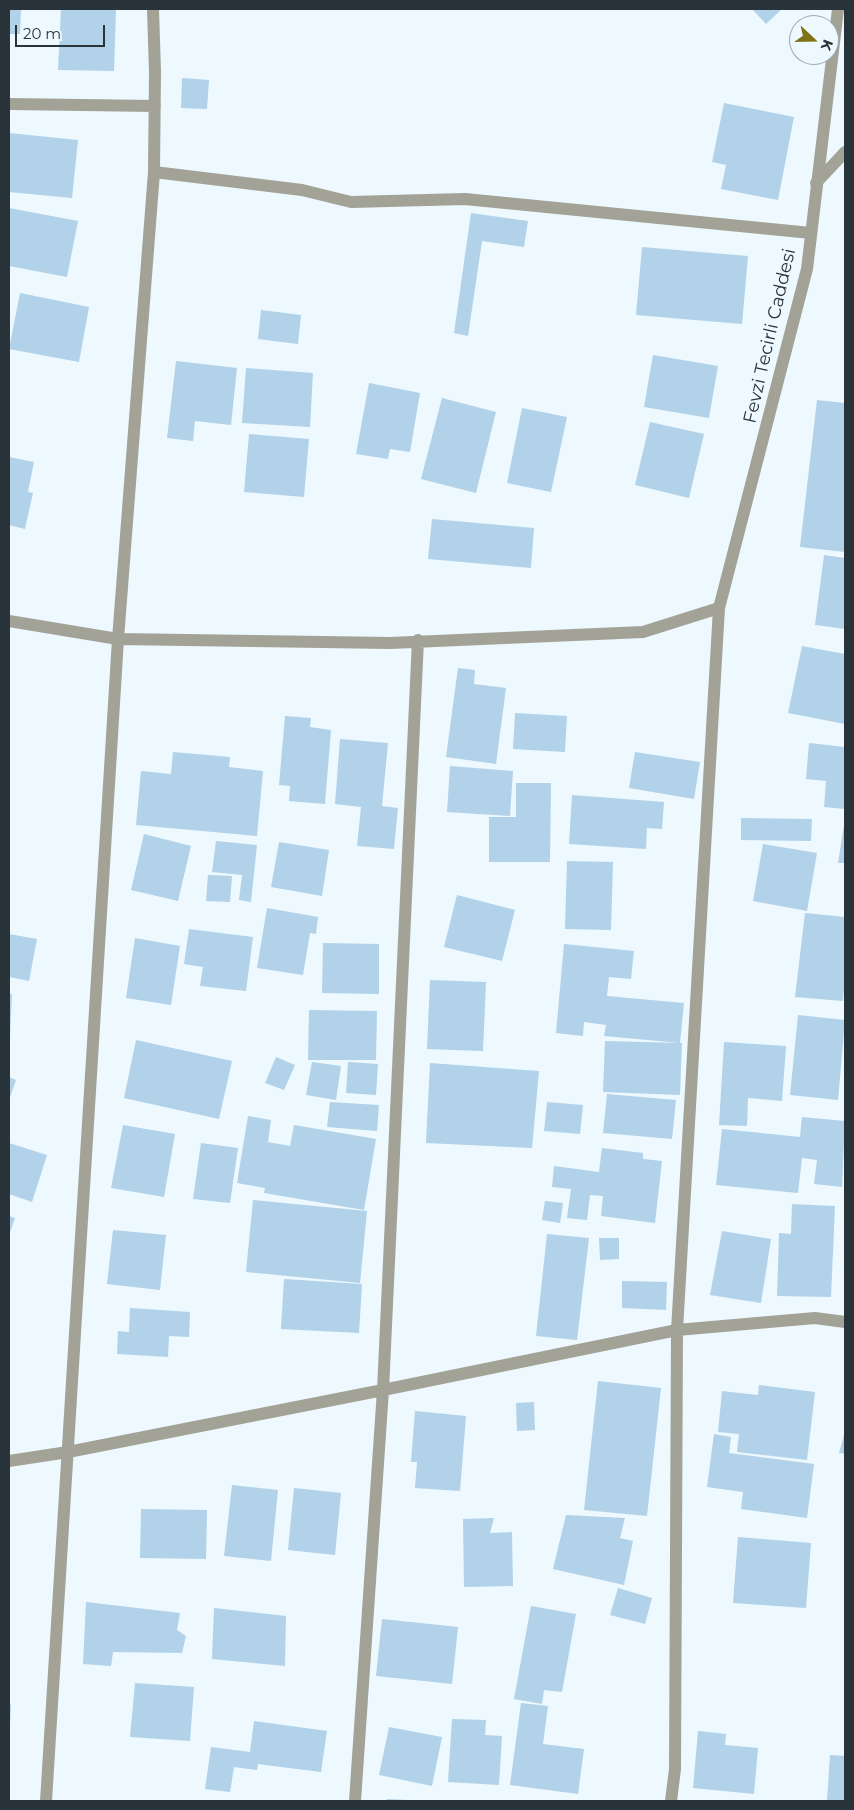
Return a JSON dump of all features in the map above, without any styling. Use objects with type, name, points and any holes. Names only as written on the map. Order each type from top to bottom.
[{"type":"street","points":[[46,1801],[118,639],[154,172],[153,9]]},
{"type":"street","name":"Fevzi Tecirli Caddesi","points":[[671,1801],[675,1759],[677,1330],[719,608],[807,269],[838,9]]},
{"type":"street","points":[[9,104],[155,106]]},
{"type":"street","points":[[816,183],[845,152]]},
{"type":"street","points":[[154,172],[302,190],[351,202],[465,199],[811,233]]},
{"type":"street","points":[[9,621],[118,639],[390,643],[418,640],[642,632],[719,608]]},
{"type":"street","points":[[354,1801],[383,1390],[418,640]]},
{"type":"street","points":[[9,1461],[68,1452],[677,1330],[815,1318],[845,1322]]},
{"type":"building","points":[[9,9],[21,9],[20,34],[9,34]]},
{"type":"building","points":[[61,9],[116,9],[114,71],[58,70]]},
{"type":"building","points":[[752,9],[782,9],[766,24]]},
{"type":"building","points":[[182,78],[209,80],[207,109],[181,108]]},
{"type":"building","points":[[724,103],[794,117],[778,200],[721,189],[726,165],[712,162]]},
{"type":"building","points":[[9,133],[78,140],[72,198],[9,192]]},
{"type":"building","points":[[9,208],[78,221],[67,277],[9,266]]},
{"type":"building","points":[[471,213],[528,221],[524,247],[482,241],[468,336],[454,333]]},
{"type":"building","points":[[642,247],[748,256],[742,324],[636,315]]},
{"type":"building","points":[[20,293],[89,307],[79,362],[9,349]]},
{"type":"building","points":[[261,310],[301,315],[298,344],[258,339]]},
{"type":"building","points":[[653,355],[718,366],[709,418],[644,407]]},
{"type":"building","points":[[176,361],[237,368],[231,425],[195,421],[193,441],[167,438]]},
{"type":"building","points":[[246,368],[313,373],[310,427],[242,423]]},
{"type":"building","points":[[369,383],[420,393],[410,452],[390,449],[388,459],[356,454]]},
{"type":"building","points":[[442,398],[496,412],[476,493],[421,479]]},
{"type":"building","points":[[817,400],[845,403],[845,552],[800,547]]},
{"type":"building","points":[[522,408],[567,417],[551,492],[507,483]]},
{"type":"building","points":[[650,422],[704,434],[689,498],[635,485]]},
{"type":"building","points":[[249,434],[309,439],[304,497],[244,492]]},
{"type":"building","points":[[9,457],[34,462],[28,492],[33,493],[25,529],[9,525]]},
{"type":"building","points":[[432,519],[534,528],[531,568],[428,559]]},
{"type":"building","points":[[824,555],[845,558],[845,629],[815,625]]},
{"type":"building","points":[[802,646],[845,654],[845,724],[788,713]]},
{"type":"building","points":[[458,668],[475,670],[474,684],[506,688],[496,764],[446,757]]},
{"type":"building","points":[[515,713],[567,716],[565,752],[513,749]]},
{"type":"building","points":[[285,716],[311,718],[310,727],[331,730],[325,804],[289,801],[290,786],[279,785]]},
{"type":"building","points":[[340,739],[388,743],[382,806],[398,808],[394,849],[357,846],[361,807],[335,804]]},
{"type":"building","points":[[809,743],[845,747],[845,809],[824,807],[826,781],[806,779]]},
{"type":"building","points":[[173,752],[230,757],[229,767],[263,771],[257,836],[136,825],[141,771],[171,774]]},
{"type":"building","points":[[635,752],[700,762],[694,799],[629,788]]},
{"type":"building","points":[[450,766],[513,771],[510,816],[447,812]]},
{"type":"building","points":[[516,783],[551,783],[550,862],[489,862],[489,817],[516,817]]},
{"type":"building","points":[[572,795],[664,802],[662,829],[647,828],[646,849],[569,844]]},
{"type":"building","points":[[741,818],[812,819],[811,841],[741,840]]},
{"type":"building","points":[[844,825],[845,863],[838,863]]},
{"type":"building","points":[[144,834],[191,846],[178,901],[131,890]]},
{"type":"building","points":[[216,841],[257,845],[251,902],[239,900],[242,875],[212,872]]},
{"type":"building","points":[[279,842],[329,850],[322,896],[271,887]]},
{"type":"building","points":[[763,844],[817,853],[807,911],[753,901]]},
{"type":"building","points":[[567,861],[613,862],[611,930],[565,929]]},
{"type":"building","points":[[208,875],[232,876],[230,902],[206,901]]},
{"type":"building","points":[[457,895],[515,910],[502,961],[444,947]]},
{"type":"building","points":[[267,908],[318,917],[316,934],[310,933],[303,975],[257,968]]},
{"type":"building","points":[[805,913],[845,917],[843,1001],[795,997]]},
{"type":"building","points":[[189,929],[253,937],[246,991],[200,986],[203,967],[184,964]]},
{"type":"building","points":[[9,934],[37,939],[29,981],[9,977]]},
{"type":"building","points":[[135,938],[180,946],[171,1005],[126,998]]},
{"type":"building","points":[[323,943],[379,944],[379,994],[322,993]]},
{"type":"building","points":[[564,944],[634,951],[631,979],[609,977],[607,996],[684,1003],[680,1043],[604,1036],[606,1025],[584,1022],[583,1036],[556,1033]]},
{"type":"building","points":[[430,980],[486,982],[483,1051],[427,1049]]},
{"type":"building","points":[[9,994],[12,994],[10,1038],[9,1038]]},
{"type":"building","points":[[309,1010],[377,1011],[376,1060],[308,1060]]},
{"type":"building","points":[[798,1015],[845,1020],[838,1100],[790,1095]]},
{"type":"building","points":[[136,1040],[232,1061],[219,1119],[124,1098]]},
{"type":"building","points":[[605,1041],[682,1043],[680,1095],[603,1092]]},
{"type":"building","points":[[724,1042],[786,1046],[782,1101],[748,1098],[747,1126],[719,1125]]},
{"type":"building","points":[[276,1057],[295,1065],[284,1090],[265,1083]]},
{"type":"building","points":[[312,1062],[341,1066],[336,1100],[306,1095]]},
{"type":"building","points":[[348,1062],[378,1064],[376,1095],[346,1093]]},
{"type":"building","points":[[430,1063],[539,1071],[532,1148],[426,1143]]},
{"type":"building","points":[[9,1077],[16,1080],[9,1100]]},
{"type":"building","points":[[607,1094],[676,1100],[672,1139],[603,1133]]},
{"type":"building","points":[[330,1102],[379,1105],[377,1131],[327,1127]]},
{"type":"building","points":[[547,1102],[583,1105],[580,1134],[544,1131]]},
{"type":"building","points":[[248,1116],[271,1120],[268,1142],[290,1146],[294,1125],[376,1139],[364,1210],[264,1193],[265,1188],[237,1183]]},
{"type":"building","points":[[802,1117],[845,1121],[842,1187],[814,1184],[817,1160],[802,1158],[798,1193],[716,1185],[722,1129],[800,1137]]},
{"type":"building","points":[[123,1125],[175,1134],[164,1197],[111,1188]]},
{"type":"building","points":[[9,1143],[47,1155],[32,1202],[9,1194]]},
{"type":"building","points":[[201,1143],[238,1148],[230,1203],[193,1199]]},
{"type":"building","points":[[602,1148],[643,1153],[643,1159],[662,1161],[655,1223],[601,1216],[603,1196],[590,1195],[587,1220],[567,1218],[571,1189],[552,1187],[554,1166],[599,1172]]},
{"type":"building","points":[[253,1200],[367,1211],[360,1283],[246,1272]]},
{"type":"building","points":[[545,1201],[563,1203],[560,1223],[542,1220]]},
{"type":"building","points":[[792,1204],[835,1206],[831,1297],[777,1296],[779,1233],[791,1234]]},
{"type":"building","points":[[9,1216],[15,1218],[9,1235]]},
{"type":"building","points":[[113,1230],[166,1235],[160,1290],[107,1284]]},
{"type":"building","points":[[722,1231],[771,1239],[761,1303],[710,1295]]},
{"type":"building","points":[[547,1234],[589,1238],[577,1340],[536,1336]]},
{"type":"building","points":[[599,1238],[619,1238],[619,1259],[600,1260]]},
{"type":"building","points":[[284,1279],[362,1284],[359,1333],[281,1329]]},
{"type":"building","points":[[622,1281],[667,1282],[666,1310],[622,1308]]},
{"type":"building","points":[[130,1308],[190,1312],[189,1337],[169,1336],[168,1357],[117,1354],[118,1331],[129,1332]]},
{"type":"building","points":[[598,1381],[661,1388],[647,1516],[584,1510]]},
{"type":"building","points":[[759,1385],[815,1392],[807,1460],[737,1452],[739,1434],[718,1432],[722,1391],[758,1395]]},
{"type":"building","points":[[534,1402],[535,1430],[517,1431],[516,1403]]},
{"type":"building","points":[[415,1411],[466,1416],[460,1491],[415,1488],[417,1462],[411,1462]]},
{"type":"building","points":[[845,1431],[845,1454],[839,1453]]},
{"type":"building","points":[[714,1434],[731,1437],[729,1453],[814,1464],[807,1518],[741,1509],[743,1492],[707,1487]]},
{"type":"building","points":[[232,1485],[278,1490],[271,1561],[224,1556]]},
{"type":"building","points":[[294,1488],[341,1493],[335,1555],[288,1550]]},
{"type":"building","points":[[141,1509],[207,1510],[206,1559],[140,1558]]},
{"type":"building","points":[[566,1515],[625,1518],[620,1538],[633,1541],[624,1585],[553,1569]]},
{"type":"building","points":[[494,1518],[490,1533],[512,1532],[513,1586],[464,1587],[463,1519]]},
{"type":"building","points":[[738,1537],[811,1543],[806,1608],[733,1603]]},
{"type":"building","points":[[618,1588],[652,1598],[645,1624],[610,1615]]},
{"type":"building","points":[[86,1602],[180,1613],[177,1630],[186,1636],[182,1653],[113,1652],[111,1666],[83,1664]]},
{"type":"building","points":[[531,1606],[576,1614],[562,1692],[544,1690],[542,1704],[514,1699]]},
{"type":"building","points":[[214,1608],[286,1616],[285,1666],[212,1659]]},
{"type":"building","points":[[382,1619],[458,1627],[452,1684],[376,1676]]},
{"type":"building","points":[[135,1683],[194,1687],[190,1741],[130,1737]]},
{"type":"building","points":[[521,1703],[548,1706],[543,1744],[584,1749],[578,1794],[510,1785]]},
{"type":"building","points":[[9,1704],[11,1704],[10,1725],[9,1725]]},
{"type":"building","points":[[452,1719],[486,1720],[485,1735],[502,1736],[499,1785],[448,1782]]},
{"type":"building","points":[[254,1721],[327,1731],[321,1772],[258,1764],[257,1770],[234,1767],[230,1792],[205,1789],[211,1747],[250,1752]]},
{"type":"building","points":[[389,1727],[442,1737],[432,1786],[379,1775]]},
{"type":"building","points":[[698,1731],[726,1734],[725,1745],[758,1748],[754,1794],[693,1788]]},
{"type":"building","points":[[830,1755],[845,1756],[845,1801],[827,1801]]},
{"type":"building","points":[[387,1799],[409,1800],[409,1801],[387,1801]]}]
